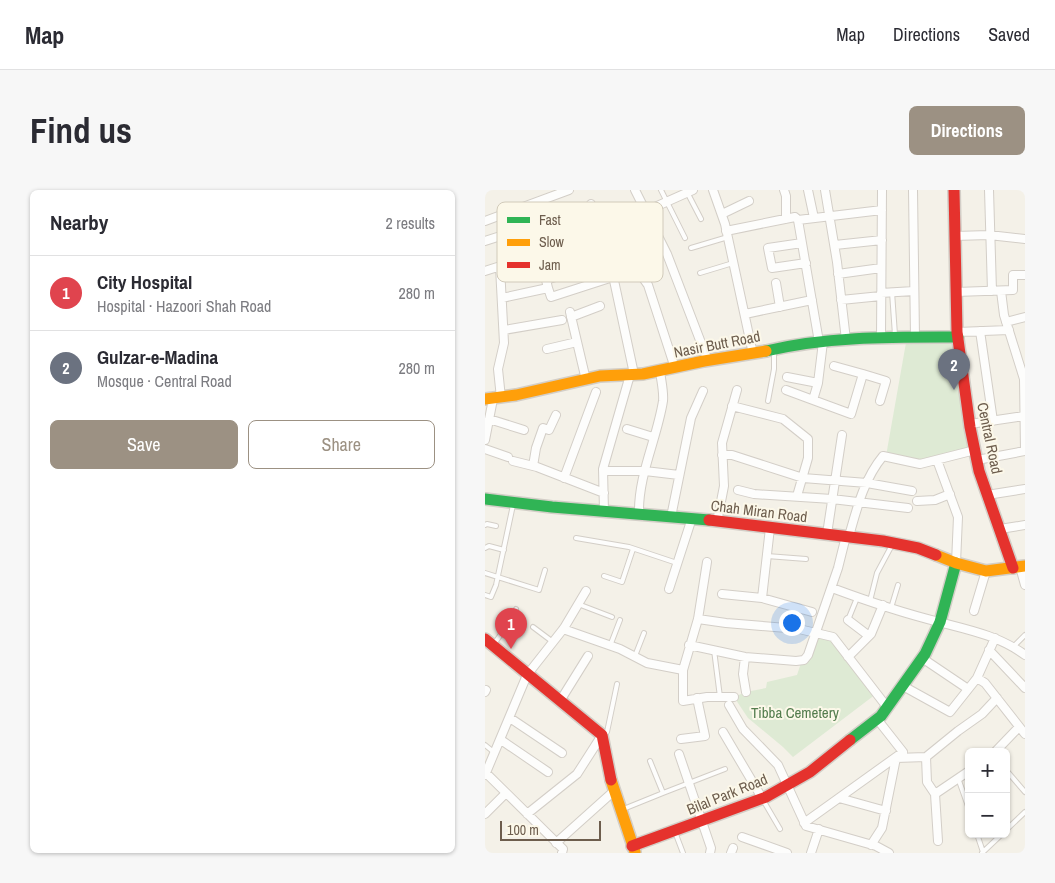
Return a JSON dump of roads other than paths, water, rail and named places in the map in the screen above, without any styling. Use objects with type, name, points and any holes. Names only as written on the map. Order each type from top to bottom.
[{"type":"street","points":[[535,202],[569,190]]},
{"type":"street","points":[[635,190],[641,202]]},
{"type":"street","points":[[713,190],[727,234],[753,354]]},
{"type":"street","points":[[784,190],[787,219]]},
{"type":"street","points":[[808,190],[814,218]]},
{"type":"street","points":[[825,190],[835,245],[845,340]]},
{"type":"street","points":[[881,337],[882,190]]},
{"type":"street","points":[[913,190],[915,337]]},
{"type":"street","name":"Central Road","points":[[954,190],[957,335],[970,424],[987,495],[1000,529],[1019,567]]},
{"type":"street","points":[[989,190],[992,291]]},
{"type":"street","points":[[663,204],[689,191]]},
{"type":"street","points":[[721,214],[749,201]]},
{"type":"street","points":[[727,234],[787,219],[795,218],[799,220],[882,210]]},
{"type":"street","points":[[485,220],[497,216]]},
{"type":"street","points":[[799,220],[821,342],[819,383],[813,400]]},
{"type":"street","points":[[955,236],[989,235],[1025,240]]},
{"type":"street","points":[[485,241],[497,237]]},
{"type":"street","points":[[835,245],[882,240]]},
{"type":"street","points":[[802,242],[768,248],[772,268],[806,263]]},
{"type":"street","points":[[663,246],[708,361]]},
{"type":"street","points":[[485,271],[497,267]]},
{"type":"street","points":[[838,274],[881,268]]},
{"type":"street","points":[[956,292],[1013,290],[1013,275],[1025,275]]},
{"type":"street","points":[[485,440],[504,343],[501,282]]},
{"type":"street","points":[[546,282],[551,297],[598,282]]},
{"type":"street","points":[[604,511],[603,471],[632,375],[614,282]]},
{"type":"street","points":[[646,282],[675,368]]},
{"type":"street","points":[[776,283],[780,306]]},
{"type":"street","points":[[502,298],[548,288]]},
{"type":"street","points":[[841,300],[892,292],[914,291]]},
{"type":"street","points":[[689,646],[745,657],[804,660],[808,655],[816,633],[859,502],[873,468],[883,456],[920,464],[976,455],[1025,451],[1024,379],[1006,322],[1001,291]]},
{"type":"street","points":[[745,314],[812,300]]},
{"type":"street","points":[[586,380],[570,314],[600,306]]},
{"type":"street","points":[[1006,322],[1025,317]]},
{"type":"street","points":[[504,330],[562,320]]},
{"type":"street","points":[[957,335],[980,331],[1009,330]]},
{"type":"street","points":[[980,331],[993,421]]},
{"type":"street","name":"Nasir Butt Road","points":[[493,399],[600,376],[632,375],[659,371],[753,354],[790,345],[881,337],[957,335]]},
{"type":"street","points":[[547,349],[577,342]]},
{"type":"street","points":[[834,366],[885,381],[880,401]]},
{"type":"street","points":[[639,514],[639,502],[645,471],[663,400],[659,371]]},
{"type":"street","points":[[786,390],[851,414],[863,374]]},
{"type":"street","points":[[787,377],[819,383]]},
{"type":"street","points":[[717,522],[724,486],[721,443],[737,390]]},
{"type":"street","points":[[671,517],[691,418],[703,391]]},
{"type":"street","points":[[564,478],[596,392]]},
{"type":"street","points":[[732,406],[783,419],[809,439],[808,458],[797,496]]},
{"type":"street","points":[[533,466],[535,448],[543,428],[549,430],[556,415]]},
{"type":"street","points":[[970,424],[1024,416]]},
{"type":"street","points":[[489,419],[524,430]]},
{"type":"street","points":[[627,429],[653,437]]},
{"type":"street","points":[[827,534],[842,435]]},
{"type":"street","points":[[485,448],[604,494]]},
{"type":"street","points":[[722,455],[732,455],[803,478],[867,483],[912,491]]},
{"type":"street","points":[[937,460],[958,517],[956,564]]},
{"type":"street","points":[[603,471],[645,471],[679,475]]},
{"type":"street","points":[[987,495],[1025,489]]},
{"type":"street","points":[[738,490],[754,494],[832,499],[908,508]]},
{"type":"street","points":[[917,501],[935,500],[950,494]]},
{"type":"street","name":"Chah Miran Road","points":[[485,499],[692,518],[848,536],[893,542],[918,548],[956,564],[986,571],[1019,567]]},
{"type":"street","points":[[669,589],[692,518]]},
{"type":"street","points":[[1000,529],[1025,525]]},
{"type":"street","points":[[762,598],[770,528]]},
{"type":"street","points":[[707,562],[697,618],[683,670],[683,701],[697,698],[734,697]]},
{"type":"street","name":"Bilal Park Road","points":[[634,849],[675,830],[762,798],[788,785],[810,772],[877,719],[887,708],[922,658],[940,622],[956,564]]},
{"type":"street","points":[[1019,567],[1025,585]]},
{"type":"street","points":[[974,611],[986,571]]},
{"type":"street","points":[[831,588],[869,602],[968,628],[995,638],[1013,647],[1025,656]]},
{"type":"street","points":[[562,853],[563,849],[486,774],[527,675],[563,629],[586,591]]},
{"type":"street","points":[[722,594],[762,598],[812,612]]},
{"type":"street","points":[[848,657],[869,636],[887,607]]},
{"type":"street","points":[[697,618],[727,624],[799,629],[833,637],[887,708]]},
{"type":"street","points":[[848,620],[869,636]]},
{"type":"street","points":[[563,629],[635,656],[647,663],[683,670]]},
{"type":"street","points":[[903,686],[950,712],[977,678],[995,638]]},
{"type":"street","points":[[489,642],[602,735],[614,791],[634,849]]},
{"type":"street","points":[[989,650],[1025,688]]},
{"type":"street","points":[[560,701],[588,656]]},
{"type":"street","points":[[745,657],[743,674],[746,692]]},
{"type":"street","points":[[922,658],[968,689]]},
{"type":"street","points":[[977,678],[985,683],[1025,734]]},
{"type":"street","points":[[681,739],[705,736],[697,698]]},
{"type":"street","points":[[896,758],[926,757],[982,714],[997,698]]},
{"type":"street","points":[[729,705],[743,729],[778,765],[806,826],[871,845],[889,853]]},
{"type":"street","points":[[510,718],[562,753]]},
{"type":"street","points":[[804,823],[903,752],[877,719]]},
{"type":"street","points":[[999,748],[1019,726]]},
{"type":"street","points":[[723,732],[762,798]]},
{"type":"street","points":[[527,814],[577,774],[602,735]]},
{"type":"street","points":[[501,740],[548,772]]},
{"type":"street","points":[[679,754],[711,848],[710,853]]},
{"type":"street","points":[[926,757],[927,782],[935,794],[938,841]]},
{"type":"street","points":[[871,845],[882,828],[896,758]]},
{"type":"street","points":[[935,794],[965,773]]},
{"type":"street","points":[[556,843],[614,791]]},
{"type":"street","points":[[485,814],[507,793]]},
{"type":"street","points":[[839,798],[886,811]]},
{"type":"street","points":[[811,853],[819,830]]},
{"type":"street","points":[[742,836],[787,853]]},
{"type":"lane","points":[[661,190],[685,238]]},
{"type":"lane","points":[[689,191],[701,219]]},
{"type":"lane","points":[[691,248],[727,234]]},
{"type":"lane","points":[[700,273],[733,263]]},
{"type":"lane","points":[[892,292],[895,337]]},
{"type":"lane","points":[[767,401],[775,369],[775,349]]},
{"type":"lane","points":[[485,595],[491,597],[499,576],[513,502]]},
{"type":"lane","points":[[485,525],[496,526]]},
{"type":"lane","points":[[576,538],[633,548],[677,563]]},
{"type":"lane","points":[[869,602],[877,573],[893,542]]},
{"type":"lane","points":[[485,548],[489,546],[504,550]]},
{"type":"lane","points":[[604,576],[622,582],[633,548]]},
{"type":"lane","points":[[767,556],[807,560]]},
{"type":"lane","points":[[485,573],[539,590],[545,570]]},
{"type":"lane","points":[[887,607],[898,584]]},
{"type":"lane","points":[[848,620],[857,598]]},
{"type":"lane","points":[[578,604],[612,616]]},
{"type":"lane","points":[[489,642],[508,625],[516,609]]},
{"type":"lane","points":[[609,646],[620,620]]},
{"type":"lane","points":[[508,625],[519,633]]},
{"type":"lane","points":[[533,627],[553,642]]},
{"type":"lane","points":[[635,656],[644,633]]},
{"type":"lane","points":[[1013,647],[1025,635]]},
{"type":"lane","points":[[714,650],[720,697]]},
{"type":"lane","points":[[602,735],[607,732],[617,684]]},
{"type":"lane","points":[[485,745],[495,753]]},
{"type":"lane","points":[[651,760],[663,793]]},
{"type":"lane","points":[[620,810],[725,769]]},
{"type":"lane","points":[[1010,775],[1025,792]]},
{"type":"lane","points":[[959,778],[965,797]]},
{"type":"lane","points":[[762,798],[780,829]]},
{"type":"lane","points":[[1010,826],[1025,812]]},
{"type":"lane","points":[[675,830],[683,853]]},
{"type":"lane","points":[[978,838],[983,853],[998,838]]},
{"type":"place","name":"Gulzar-e-Madina","points":[[954,390]]},
{"type":"place","name":"City Hospital","points":[[511,649]]},
{"type":"park label","name":"Tibba Cemetery","points":[[795,712]]}]
